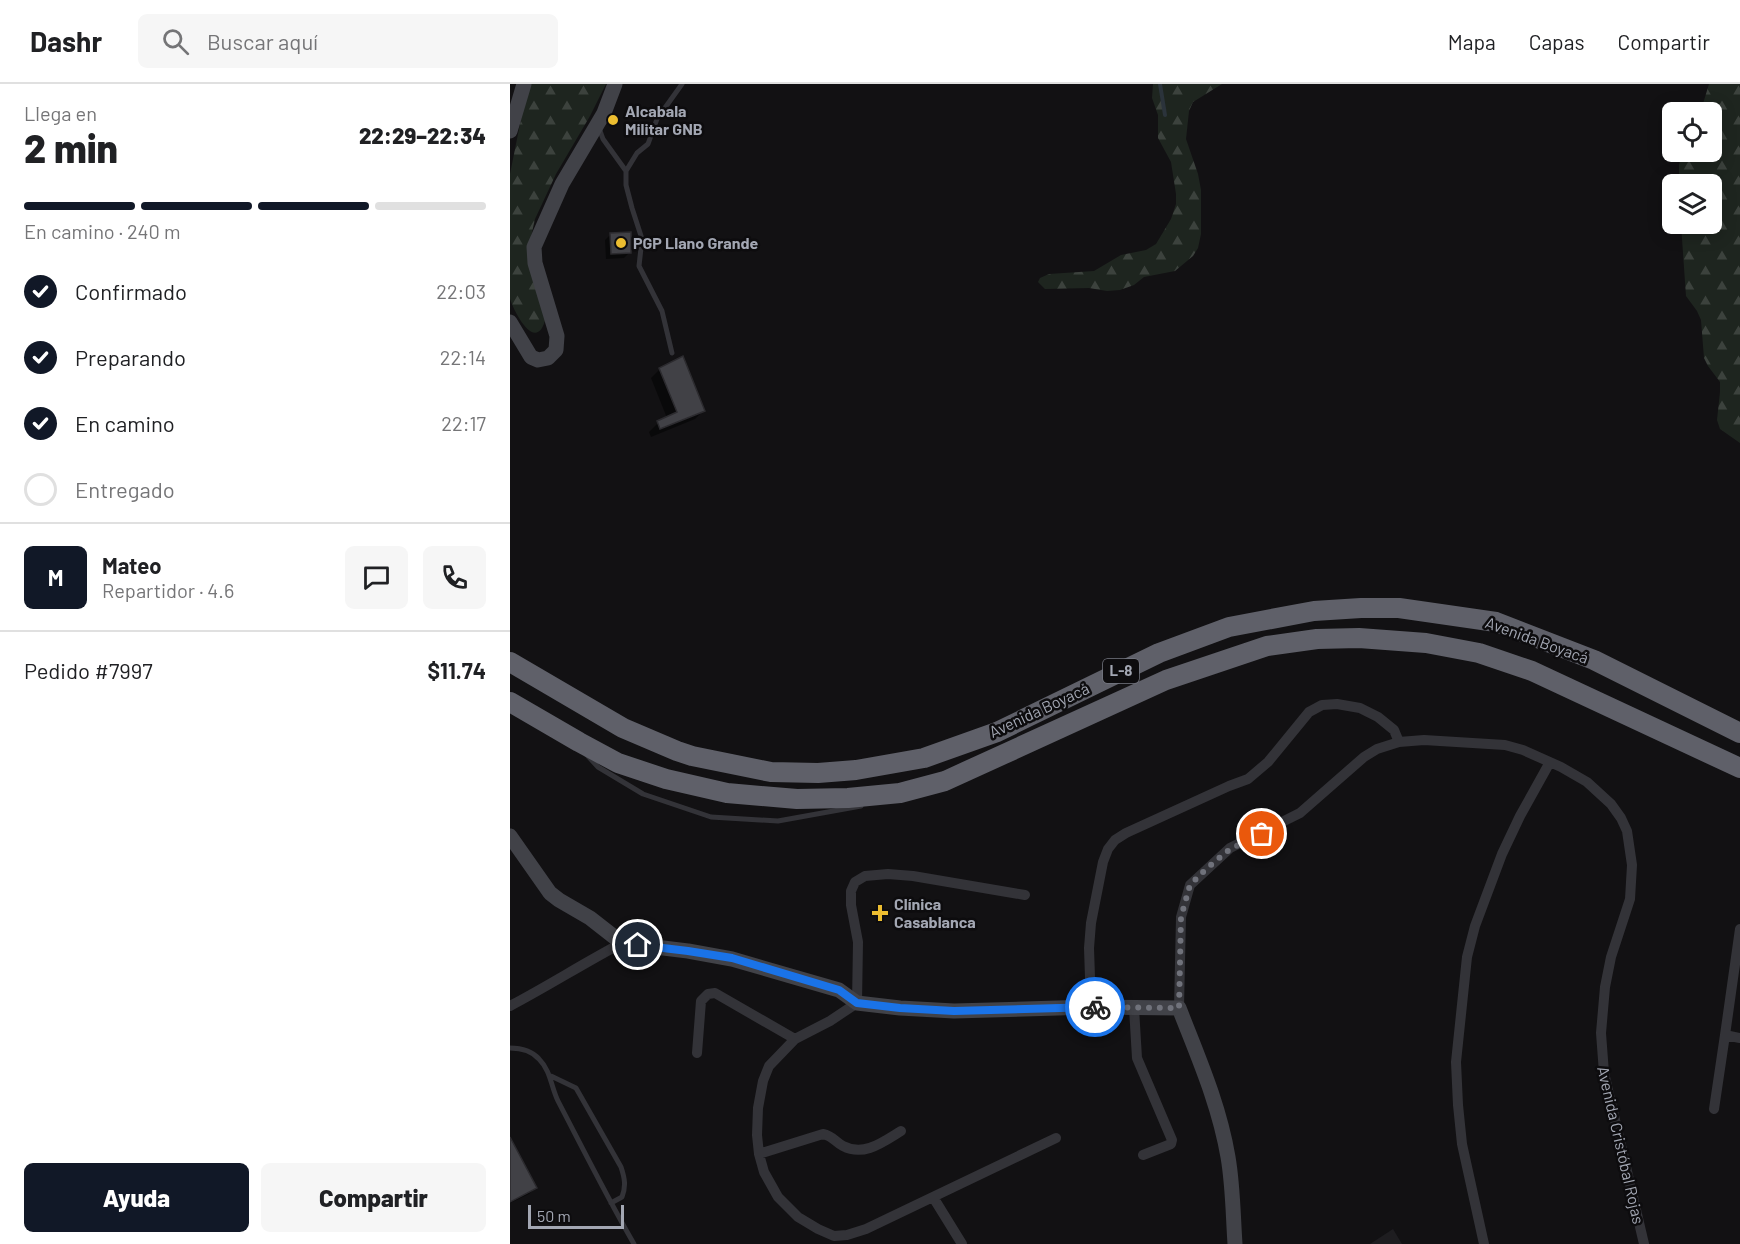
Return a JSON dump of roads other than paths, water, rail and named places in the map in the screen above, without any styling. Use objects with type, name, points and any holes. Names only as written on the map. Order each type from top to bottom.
[{"type":"highway","name":"Avenida Boyacá","points":[[510,662],[623,728],[677,751],[771,772],[818,773],[856,770],[924,758],[997,732],[1159,653],[1229,627],[1314,611],[1399,608],[1496,622],[1594,660],[1740,733]]},
{"type":"highway","name":"Avenida Boyacá","points":[[510,702],[618,763],[666,778],[727,793],[797,799],[848,798],[900,793],[945,781],[1166,680],[1266,646],[1317,639],[1359,638],[1426,643],[1479,653],[1532,671],[1740,768]]},
{"type":"main road","points":[[510,131],[524,84]]},
{"type":"main road","points":[[510,322],[531,357],[538,360],[548,358],[556,350],[557,336],[535,263],[534,247],[562,184],[604,113],[615,84]]},
{"type":"main road","points":[[510,836],[550,893],[590,918],[622,943],[732,958],[839,990],[857,1003],[954,1011],[1091,1007],[1179,1008],[1210,1084],[1220,1120],[1232,1187],[1235,1244]]},
{"type":"street","points":[[1091,1007],[1090,923],[1103,861],[1115,840],[1218,790],[1248,779],[1268,762],[1309,712],[1322,705],[1337,704],[1360,708],[1378,717],[1394,730],[1399,742]]},
{"type":"street","name":"Avenida Cristóbal Rojas","points":[[1179,1008],[1181,917],[1190,885],[1230,849],[1300,813],[1364,756],[1399,742],[1424,740],[1505,745],[1550,762],[1587,782],[1611,804],[1622,818],[1627,831],[1632,865],[1630,899],[1611,957],[1605,987],[1602,1005],[1601,1048],[1604,1072],[1644,1244]]},
{"type":"street","points":[[1484,1244],[1462,1144],[1458,1105],[1456,1062],[1467,957],[1475,926],[1502,854],[1550,762]]},
{"type":"street","points":[[1025,896],[913,876],[888,874],[865,876],[855,882],[851,891],[851,905],[858,942],[857,1003],[830,1021],[795,1038],[769,1066],[763,1081],[758,1108],[759,1154],[764,1172],[778,1197],[798,1217],[834,1236],[847,1235],[866,1229],[1056,1138]]},
{"type":"street","points":[[1714,1108],[1740,929]]},
{"type":"street","points":[[510,1006],[622,943]]},
{"type":"street","points":[[698,1053],[702,1001],[708,994],[715,993],[795,1038]]},
{"type":"street","points":[[1134,1008],[1137,1058],[1172,1140],[1171,1144],[1143,1155]]},
{"type":"street","points":[[1725,1035],[1740,1038]]},
{"type":"street","points":[[759,1154],[823,1134],[831,1136],[849,1149],[861,1150],[875,1147],[901,1131]]},
{"type":"street","points":[[933,1197],[962,1244]]},
{"type":"lane","points":[[672,353],[662,311],[639,267],[642,239],[626,185],[626,171],[637,153],[648,144],[657,119],[681,84]]},
{"type":"lane","points":[[597,124],[603,139],[626,171]]},
{"type":"lane","points":[[566,734],[598,767],[643,794],[711,817],[778,821],[857,807],[900,793]]},
{"type":"lane","points":[[510,1048],[521,1048],[539,1058],[551,1076],[556,1096],[634,1244]]},
{"type":"lane","points":[[551,1076],[576,1088],[621,1167],[625,1178],[625,1188],[622,1197],[611,1203]]},
{"type":"waterway","points":[[1160,84],[1165,115]]},
{"type":"place","name":"Alcabala Militar GNB","points":[[613,120]]},
{"type":"place","name":"PGP Llano Grande","points":[[621,243]]},
{"type":"place","name":"Clínica Casablanca","points":[[880,913]]}]
